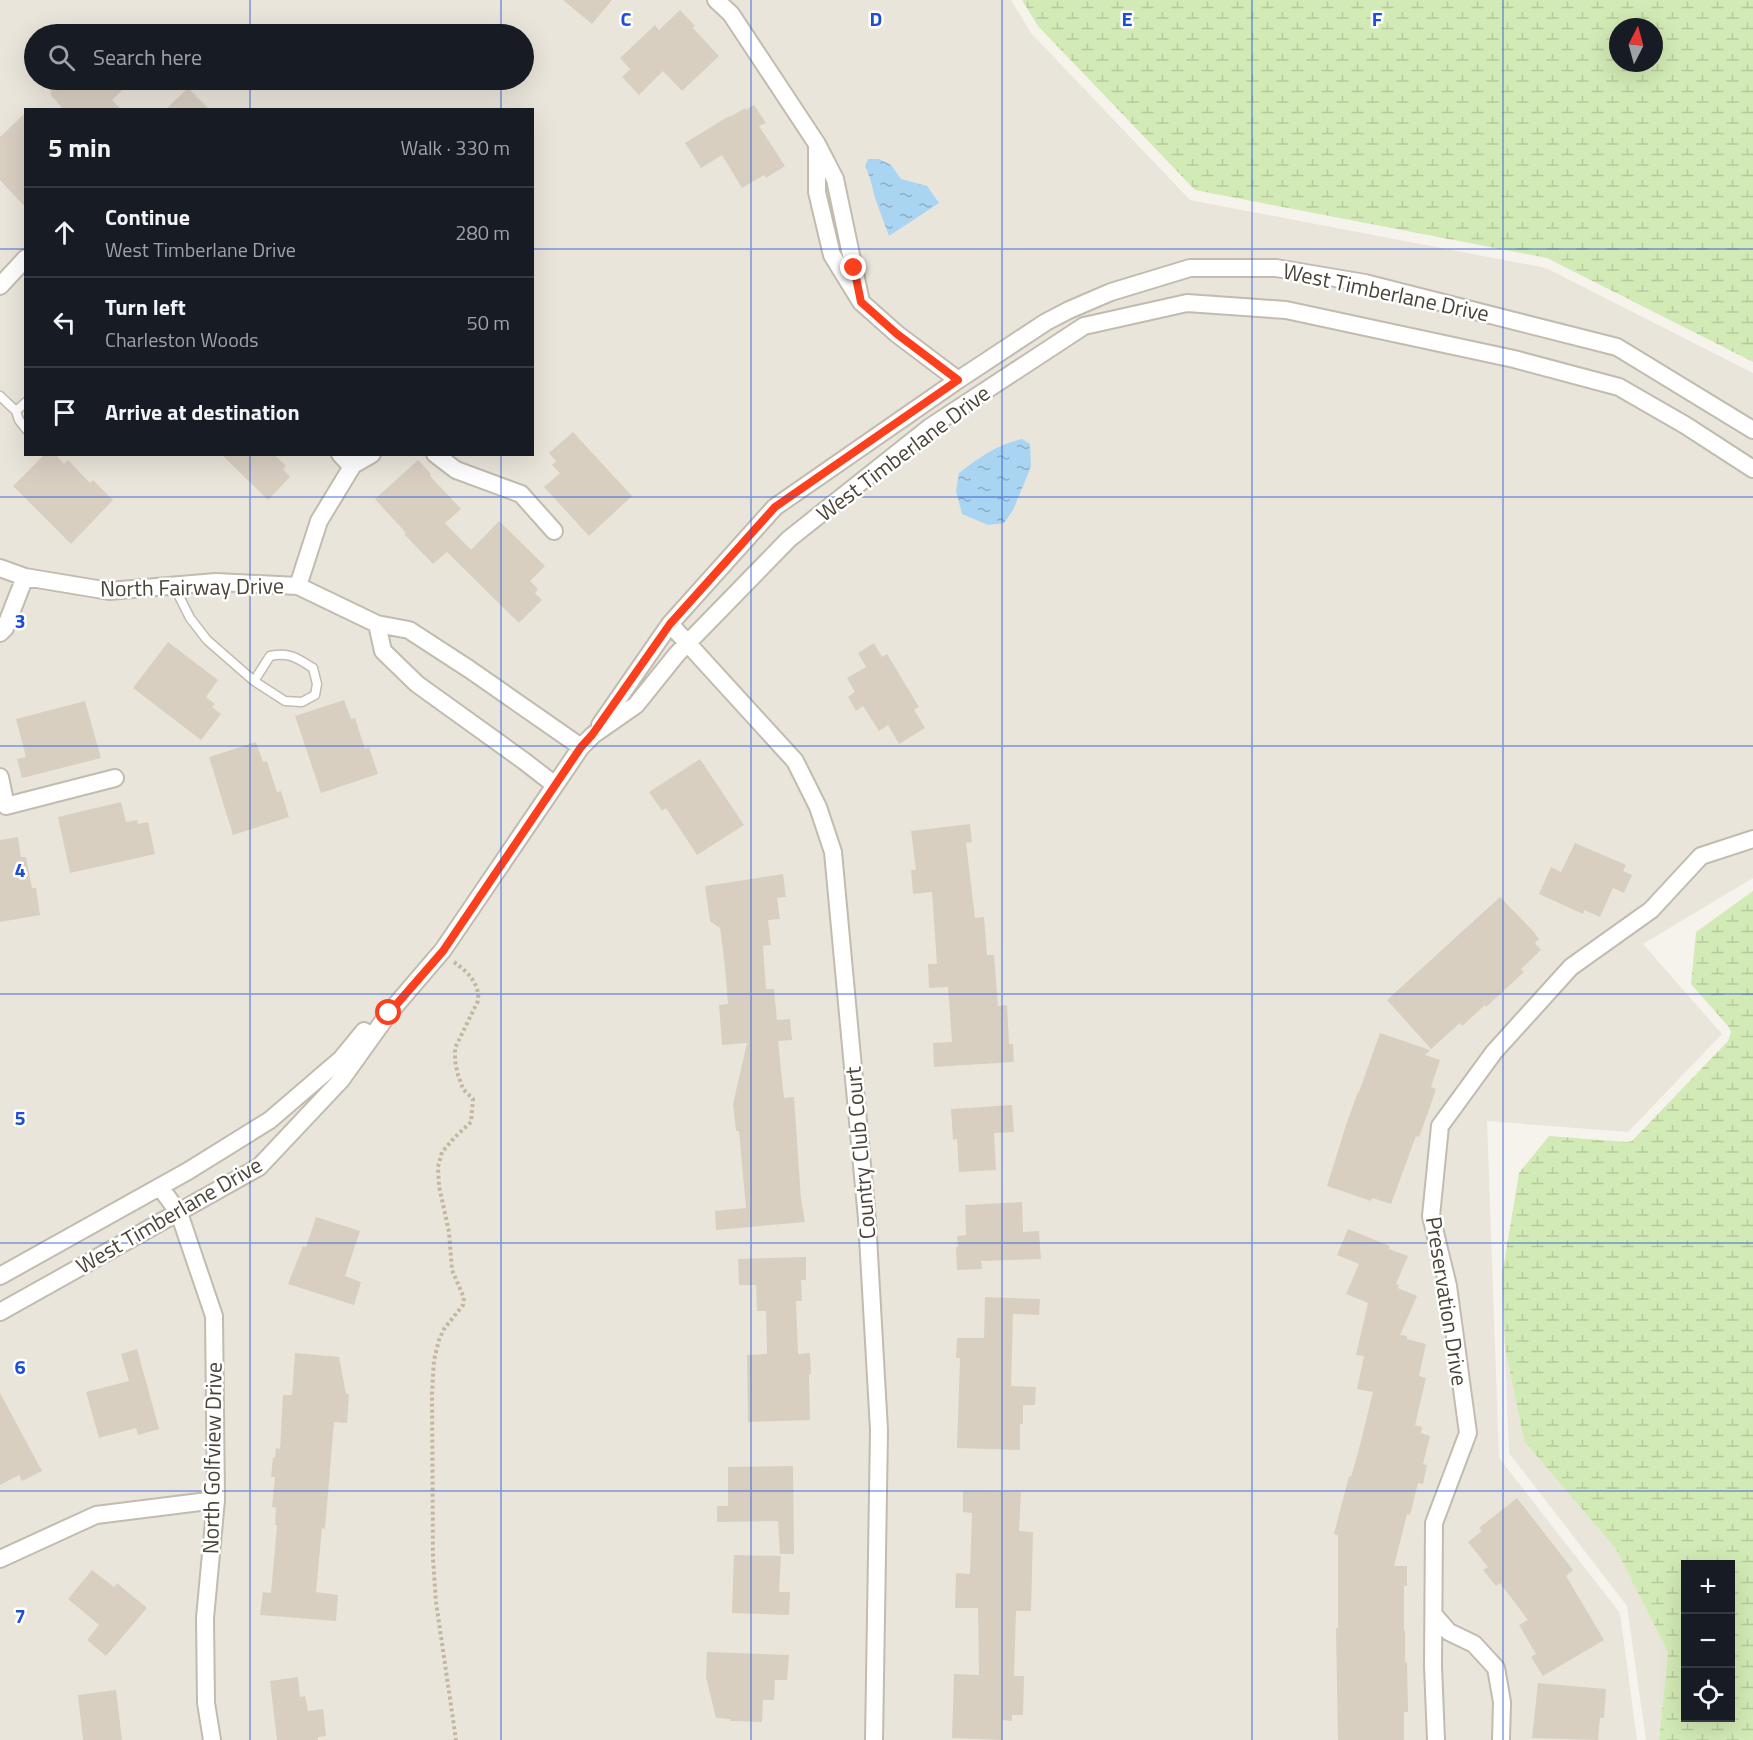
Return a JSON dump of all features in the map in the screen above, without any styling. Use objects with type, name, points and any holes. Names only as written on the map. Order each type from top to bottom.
[{"type":"street","points":[[716,0],[731,14],[817,144],[835,179],[861,302],[897,334],[958,380]]},
{"type":"street","points":[[0,286],[24,260]]},
{"type":"street","name":"West Timberlane Drive","points":[[0,1312],[260,1167],[341,1080],[389,1013],[441,953],[555,785],[670,624],[775,507],[1046,322],[1111,292],[1190,268],[1276,268],[1365,283],[1617,346],[1753,430]]},
{"type":"street","name":"West Timberlane Drive","points":[[587,741],[636,705],[688,643],[789,539],[930,427],[1084,326],[1187,303],[1286,310],[1514,359],[1619,387],[1685,425],[1753,469]]},
{"type":"street","points":[[298,586],[319,521],[346,460],[363,456]]},
{"type":"street","points":[[438,456],[456,470],[521,494],[554,531]]},
{"type":"street","name":"North Fairway Drive","points":[[0,568],[25,577],[109,591],[216,582],[298,586],[377,624],[409,630],[587,741]]},
{"type":"street","points":[[0,633],[5,628],[25,577]]},
{"type":"street","points":[[377,624],[383,651],[417,684],[555,785]]},
{"type":"street","name":"Country Club Court","points":[[670,624],[795,761],[818,807],[833,852],[867,1219],[879,1430],[874,1740]]},
{"type":"street","points":[[0,777],[6,806],[115,778]]},
{"type":"street","name":"Preservation Drive","points":[[1436,1740],[1433,1666],[1434,1523],[1468,1433],[1449,1286],[1431,1216],[1440,1126],[1494,1052],[1571,967],[1651,910],[1701,856],[1753,839]]},
{"type":"street","name":"West Timberlane Drive","points":[[0,1276],[160,1187],[270,1120],[340,1059],[371,1022],[389,1013]]},
{"type":"street","name":"North Golfview Drive","points":[[160,1187],[179,1213],[214,1316],[216,1500],[205,1618],[206,1703],[212,1740]]},
{"type":"street","points":[[0,1559],[96,1515],[216,1500]]},
{"type":"street","points":[[1435,1616],[1449,1632],[1474,1644],[1496,1668],[1502,1702],[1502,1740]]},
{"type":"lane","points":[[0,396],[16,411],[24,426]]},
{"type":"lane","points":[[16,411],[24,404]]},
{"type":"lane","points":[[174,586],[190,618],[207,640],[254,681],[285,701],[302,702],[315,695],[317,684],[314,669],[284,653],[270,656],[254,681]]},
{"type":"path","points":[[441,953],[460,966],[472,978],[479,993],[478,1001],[455,1048],[455,1061],[460,1082],[463,1089],[473,1099],[471,1122],[442,1152],[438,1167],[439,1186],[449,1232],[452,1270],[464,1298],[463,1305],[444,1329],[439,1340],[434,1360],[432,1393],[436,1602],[456,1740]]},
{"type":"shaded area","points":[[0,0],[1011,0],[1031,33],[1190,200],[1546,268],[1753,373],[1753,878],[1643,944],[1722,1034],[1628,1132],[1487,1121],[1499,1458],[1620,1613],[1637,1740],[0,1740]]},
{"type":"shaded area","points":[[1505,1348],[1524,1441],[1616,1549],[1668,1652],[1659,1740],[1646,1740],[1627,1606],[1509,1453]]},
{"type":"green space","points":[[1022,0],[1753,0],[1753,362],[1547,258],[1195,190],[1038,26]]},
{"type":"green space","points":[[1753,891],[1753,1740],[1659,1740],[1668,1652],[1616,1549],[1524,1441],[1505,1348],[1502,1276],[1519,1173],[1549,1136],[1632,1141],[1728,1041],[1731,1032],[1728,1026],[1691,984],[1696,932]]},
{"type":"water","points":[[868,159],[879,159],[891,165],[901,179],[927,186],[939,203],[889,236],[865,166]]},
{"type":"water","points":[[1022,439],[1030,444],[1031,467],[1013,510],[1004,523],[988,525],[962,514],[956,491],[959,473],[989,452]]},
{"type":"building","points":[[563,0],[612,0],[592,24]]},
{"type":"building","points":[[680,10],[719,56],[682,91],[663,71],[639,95],[622,77],[630,69],[620,58],[655,25],[659,30]]},
{"type":"building","points":[[122,90],[112,100],[120,108],[62,108],[50,94],[52,91]]},
{"type":"building","points":[[186,90],[190,90],[208,108],[167,108]]},
{"type":"building","points":[[754,105],[766,123],[759,126],[785,166],[766,178],[764,175],[742,188],[722,155],[701,168],[685,143],[729,116]]},
{"type":"building","points":[[24,114],[24,206],[0,180],[0,137]]},
{"type":"building","points":[[573,432],[632,496],[589,536],[544,487],[560,473],[552,465],[556,461],[549,453]]},
{"type":"building","points":[[43,456],[57,456],[64,464],[68,460],[90,483],[93,480],[113,500],[71,544],[13,486]]},
{"type":"building","points":[[223,456],[276,456],[286,466],[283,469],[290,477],[268,500]]},
{"type":"building","points":[[418,460],[461,509],[445,523],[471,550],[499,521],[545,566],[530,581],[538,589],[535,593],[542,600],[519,623],[447,552],[433,564],[375,499]]},
{"type":"building","points":[[168,642],[218,680],[206,697],[215,704],[212,707],[221,714],[201,740],[133,688]]},
{"type":"building","points":[[874,643],[882,657],[887,654],[919,707],[914,710],[925,728],[899,744],[888,725],[879,731],[863,706],[856,711],[848,697],[855,692],[847,678],[866,667],[858,653]]},
{"type":"building","points":[[344,700],[351,719],[355,718],[365,749],[369,747],[378,774],[321,793],[295,716]]},
{"type":"building","points":[[85,701],[101,758],[22,778],[17,759],[26,757],[16,719]]},
{"type":"building","points":[[256,742],[263,762],[267,761],[277,792],[281,791],[289,817],[233,835],[209,757]]},
{"type":"building","points":[[700,759],[744,825],[697,855],[666,808],[662,811],[649,792]]},
{"type":"building","points":[[121,802],[126,822],[137,820],[138,824],[148,822],[155,854],[70,873],[58,817]]},
{"type":"building","points":[[970,824],[972,842],[966,843],[975,918],[984,917],[987,955],[994,955],[998,1006],[1007,1005],[1009,1044],[1013,1044],[1014,1062],[934,1067],[933,1043],[952,1042],[948,987],[929,988],[928,964],[937,964],[932,892],[913,894],[911,870],[916,870],[911,831]]},
{"type":"building","points":[[18,837],[21,857],[26,857],[32,888],[36,888],[40,915],[0,922],[0,840]]},
{"type":"building","points":[[1575,843],[1626,865],[1623,871],[1632,875],[1624,893],[1613,888],[1600,917],[1584,910],[1583,914],[1539,894],[1551,867],[1561,872]]},
{"type":"building","points":[[783,874],[786,897],[777,898],[780,919],[768,920],[771,945],[763,946],[766,989],[774,989],[777,1020],[790,1019],[792,1040],[778,1041],[784,1098],[794,1097],[801,1199],[805,1222],[716,1230],[715,1211],[746,1208],[739,1131],[736,1131],[733,1104],[747,1043],[722,1045],[719,1005],[728,1004],[725,967],[720,928],[710,921],[705,886]]},
{"type":"building","points":[[1500,897],[1534,932],[1539,939],[1535,943],[1541,950],[1521,969],[1524,972],[1486,1007],[1485,1005],[1462,1026],[1460,1023],[1431,1049],[1387,1000]]},
{"type":"building","points":[[1380,1033],[1430,1050],[1425,1055],[1440,1060],[1431,1087],[1436,1089],[1430,1107],[1419,1137],[1416,1136],[1391,1204],[1372,1198],[1371,1201],[1327,1186],[1347,1122]]},
{"type":"building","points":[[1012,1105],[1014,1132],[994,1133],[996,1170],[959,1172],[957,1139],[953,1140],[951,1109]]},
{"type":"building","points":[[1022,1202],[1023,1232],[1039,1231],[1041,1259],[981,1261],[982,1269],[957,1270],[957,1236],[966,1235],[965,1205]]},
{"type":"building","points":[[316,1217],[360,1231],[345,1276],[361,1282],[354,1305],[288,1284],[303,1246],[306,1247]]},
{"type":"building","points":[[1348,1229],[1408,1256],[1396,1284],[1399,1285],[1398,1288],[1417,1296],[1400,1335],[1426,1344],[1419,1376],[1426,1378],[1415,1425],[1422,1427],[1421,1433],[1430,1436],[1423,1464],[1427,1465],[1423,1484],[1418,1483],[1410,1515],[1407,1514],[1394,1566],[1407,1566],[1407,1586],[1404,1586],[1404,1630],[1408,1712],[1404,1712],[1404,1740],[1338,1740],[1336,1628],[1338,1628],[1338,1535],[1334,1534],[1373,1392],[1357,1389],[1364,1356],[1356,1355],[1368,1303],[1346,1294],[1359,1264],[1337,1255]]},
{"type":"building","points":[[806,1257],[806,1280],[801,1280],[802,1301],[796,1301],[798,1354],[810,1353],[810,1420],[748,1422],[747,1355],[767,1354],[766,1311],[757,1311],[756,1285],[739,1285],[738,1259]]},
{"type":"building","points":[[985,1297],[1040,1299],[1039,1315],[1013,1314],[1011,1386],[1036,1387],[1035,1405],[1023,1405],[1020,1450],[957,1448],[960,1358],[956,1358],[957,1338],[984,1338]]},
{"type":"building","points":[[137,1349],[159,1429],[138,1435],[136,1428],[99,1438],[86,1392],[129,1381],[121,1354]]},
{"type":"building","points":[[295,1353],[339,1357],[346,1394],[349,1394],[347,1423],[334,1422],[325,1529],[322,1528],[316,1592],[338,1595],[336,1621],[260,1615],[263,1592],[271,1593],[277,1525],[275,1525],[276,1508],[272,1507],[275,1477],[271,1477],[276,1448],[280,1449],[283,1395],[292,1395]]},
{"type":"building","points":[[0,1393],[42,1471],[22,1481],[19,1475],[0,1485]]},
{"type":"building","points":[[793,1466],[794,1554],[780,1554],[778,1521],[717,1522],[717,1506],[728,1506],[728,1467]]},
{"type":"building","points":[[963,1491],[1021,1492],[1019,1531],[1033,1532],[1031,1611],[1016,1611],[1014,1676],[1024,1676],[1023,1715],[1012,1715],[1012,1721],[1002,1720],[1002,1740],[952,1738],[954,1674],[979,1675],[978,1608],[955,1608],[956,1573],[970,1574],[972,1513],[963,1512]]},
{"type":"building","points":[[1517,1498],[1573,1570],[1566,1576],[1604,1640],[1543,1676],[1531,1657],[1536,1654],[1519,1625],[1528,1620],[1500,1583],[1496,1586],[1483,1570],[1488,1567],[1468,1542],[1482,1531],[1479,1528]]},
{"type":"building","points":[[734,1555],[781,1556],[779,1592],[790,1592],[789,1615],[732,1613]]},
{"type":"building","points":[[92,1570],[114,1587],[117,1583],[147,1608],[106,1656],[87,1640],[99,1625],[68,1599]]},
{"type":"building","points":[[707,1652],[789,1655],[787,1680],[775,1680],[774,1700],[763,1700],[762,1722],[716,1718],[706,1677]]},
{"type":"building","points":[[298,1677],[300,1697],[305,1696],[308,1711],[323,1709],[326,1736],[318,1737],[318,1740],[277,1740],[270,1681]]},
{"type":"building","points":[[1538,1683],[1606,1689],[1604,1718],[1600,1718],[1598,1740],[1532,1738]]},
{"type":"building","points":[[116,1690],[122,1740],[83,1740],[78,1695]]},
{"type":"route","points":[[389,1013],[443,951],[581,747],[592,735],[670,624],[775,507],[958,380],[897,334],[861,302],[854,268]]}]
